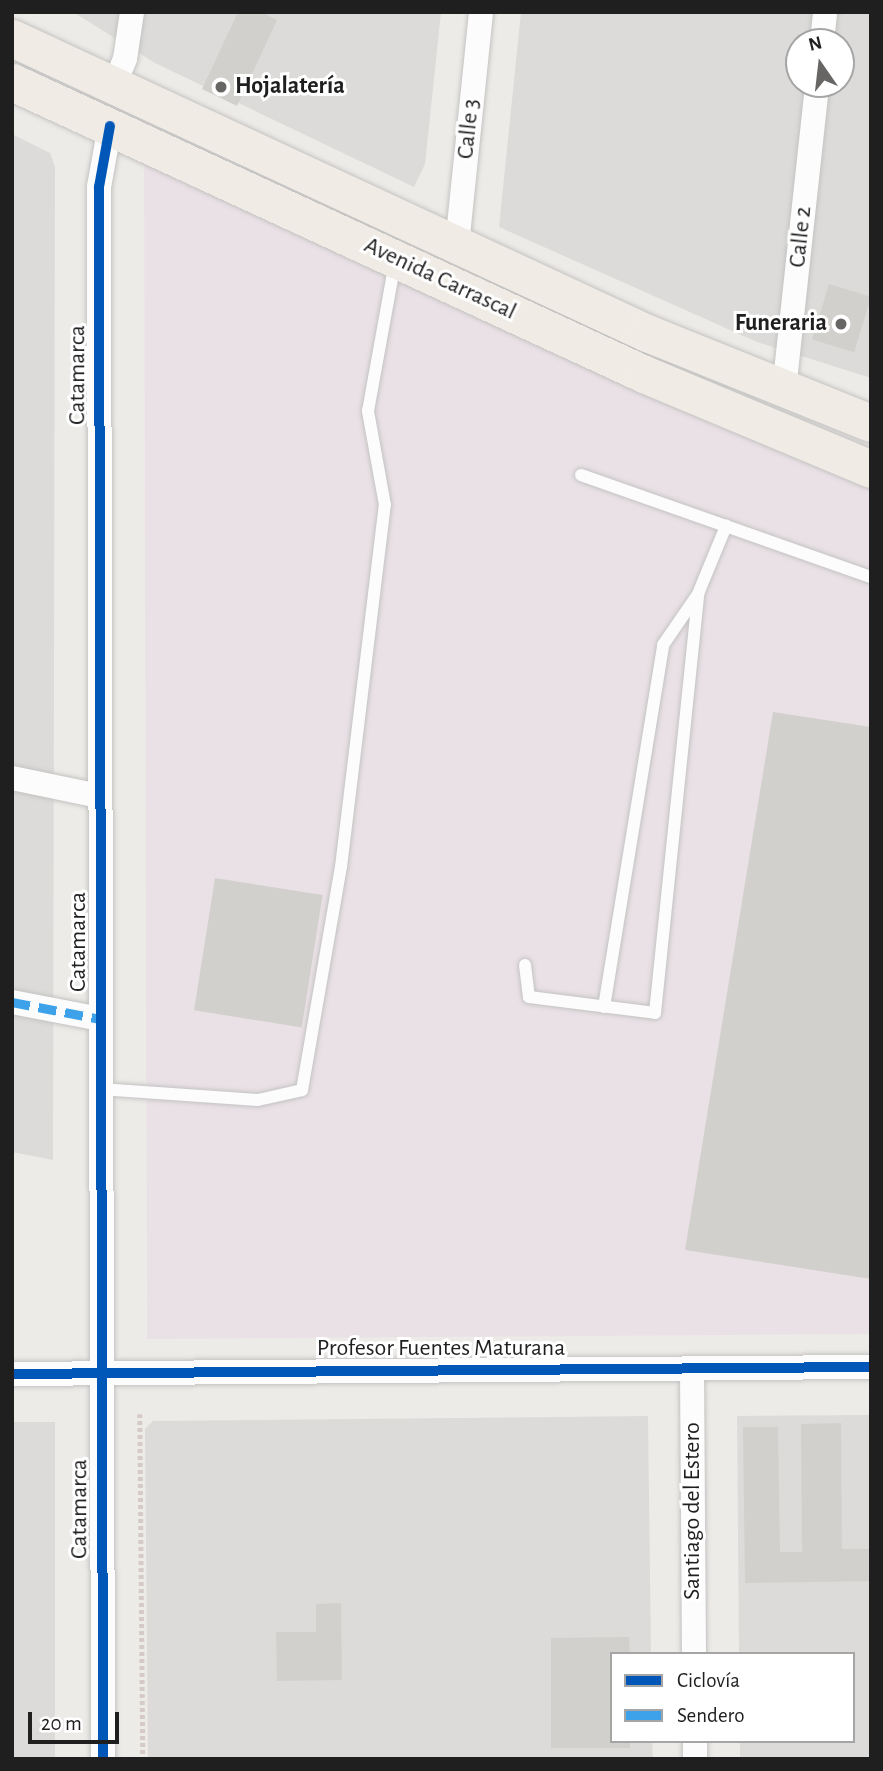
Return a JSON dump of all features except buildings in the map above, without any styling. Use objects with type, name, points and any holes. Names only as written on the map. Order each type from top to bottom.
[{"type":"main road","name":"Avenida Carrascal","points":[[12,38],[457,245],[784,390],[871,424]]},
{"type":"main road","name":"Avenida Carrascal","points":[[12,82],[709,404],[871,469]]},
{"type":"street","points":[[114,86],[125,59],[131,12]]},
{"type":"street","name":"Calle 3","points":[[457,245],[481,12]]},
{"type":"street","name":"Calle 2","points":[[784,390],[815,98]]},
{"type":"street","name":"Catamarca","points":[[103,1759],[99,187],[110,126]]},
{"type":"street","points":[[12,778],[99,796]]},
{"type":"street","points":[[12,1002],[100,1019]]},
{"type":"street","name":"Profesor Fuentes Maturana","points":[[12,1374],[871,1367]]},
{"type":"street","name":"Santiago del Estero","points":[[692,1368],[694,1652]]},
{"type":"lane","points":[[100,1089],[258,1100],[302,1090],[341,867],[385,505],[368,411],[396,258]]},
{"type":"lane","points":[[581,475],[871,576]]},
{"type":"lane","points":[[604,1007],[663,645],[698,594],[726,526]]},
{"type":"lane","points":[[526,965],[529,997],[654,1013],[698,594]]},
{"type":"path","points":[[140,1414],[143,1759]]},
{"type":"shaded area","points":[[73,12],[441,12],[425,164],[414,187],[155,63]]},
{"type":"shaded area","points":[[521,12],[871,12],[871,378],[757,342],[499,227]]},
{"type":"shaded area","points":[[12,134],[50,153],[55,167],[53,1160],[12,1152]]},
{"type":"shaded area","points":[[144,151],[871,480],[871,1334],[147,1339]]},
{"type":"shaded area","points":[[871,1415],[871,1759],[740,1759],[740,1743],[855,1743],[855,1652],[739,1652],[737,1416]]},
{"type":"shaded area","points":[[648,1416],[651,1652],[610,1652],[610,1743],[652,1743],[653,1759],[148,1759],[145,1429],[153,1421]]},
{"type":"shaded area","points":[[12,1422],[55,1422],[55,1759],[12,1759]]},
{"type":"marked path","points":[[12,1002],[100,1019]]},
{"type":"cycle path","points":[[103,1759],[99,187],[110,126]]},
{"type":"cycle path","points":[[12,1374],[871,1367]]},
{"type":"place","name":"Hojalatería","points":[[221,87]]},
{"type":"place","name":"Funeraria","points":[[841,324]]}]
